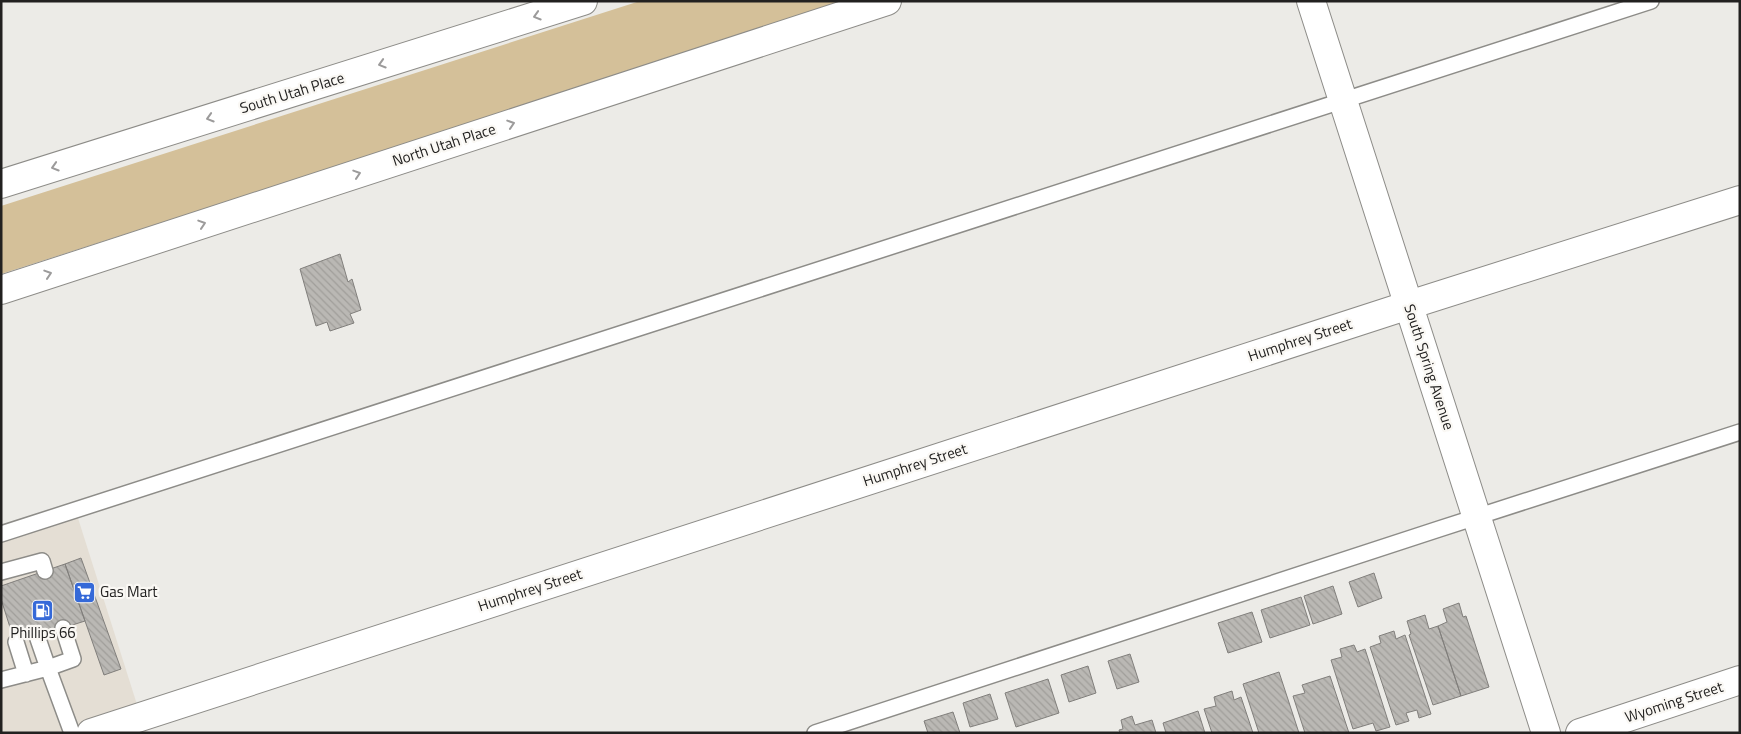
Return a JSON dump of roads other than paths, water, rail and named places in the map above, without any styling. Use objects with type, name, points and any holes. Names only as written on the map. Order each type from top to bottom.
[{"type":"street","name":"South Utah Place","points":[[1,184],[583,1]]},
{"type":"street","name":"North Utah Place","points":[[1,290],[887,1]]},
{"type":"street","name":"South Spring Avenue","points":[[1311,1],[1546,733]]},
{"type":"street","name":"Humphrey Street","points":[[91,733],[1409,305],[1740,200]]},
{"type":"street","name":"Wyoming Street","points":[[1580,733],[1740,680]]},
{"type":"lane","points":[[1,534],[1651,1]]},
{"type":"lane","points":[[814,733],[1476,516],[1740,432]]},
{"type":"lane","points":[[11,574],[42,561],[45,571]]},
{"type":"lane","points":[[1,680],[73,660],[63,628]]},
{"type":"lane","points":[[37,636],[72,733]]},
{"type":"lane","points":[[16,642],[26,674]]},
{"type":"place","name":"Gas Mart","points":[[84,592]]},
{"type":"place","name":"Phillips 66","points":[[43,610]]}]
